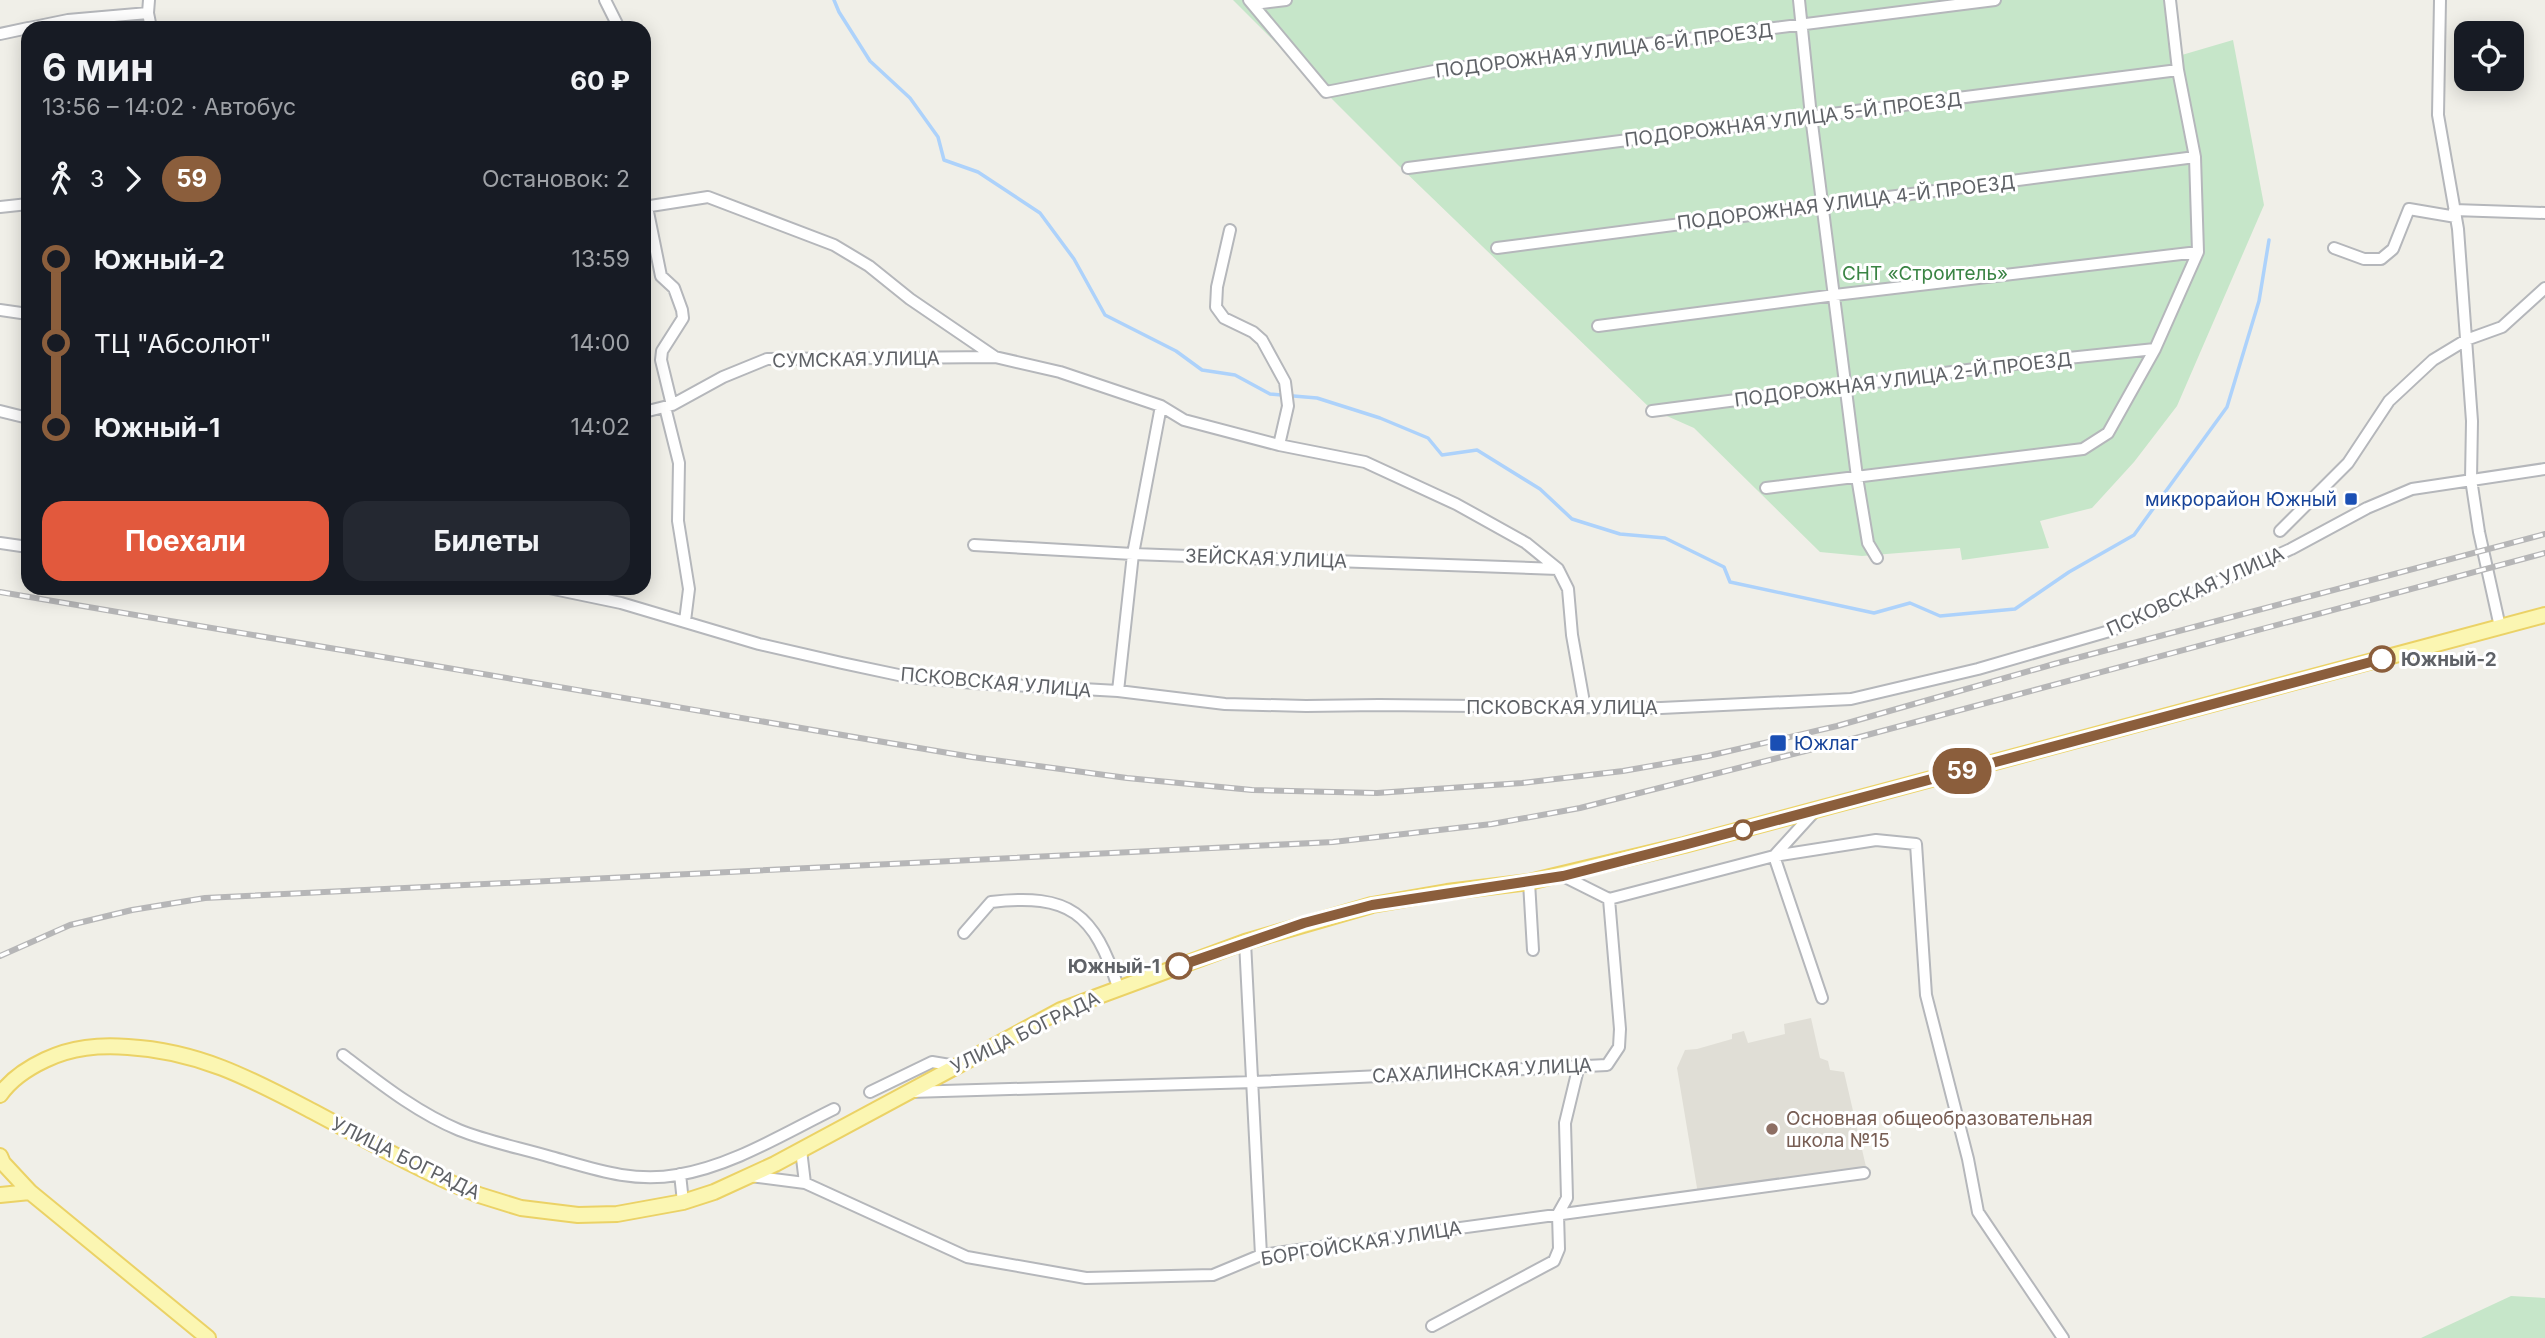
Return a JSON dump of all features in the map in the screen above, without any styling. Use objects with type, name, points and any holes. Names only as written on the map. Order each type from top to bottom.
[{"type":"main road","name":"УЛИЦА БОГРАДА","points":[[0,1096],[7,1086],[31,1067],[53,1056],[89,1045],[159,1049],[199,1058],[241,1074],[459,1187],[521,1208],[551,1213],[617,1214],[683,1202],[802,1150],[1061,1010],[1245,942],[1372,905],[1563,876],[2545,615]]},
{"type":"main road","points":[[0,1156],[30,1192],[208,1338]]},
{"type":"main road","points":[[0,1195],[30,1192]]},
{"type":"street","points":[[149,0],[150,21]]},
{"type":"street","points":[[606,0],[616,21]]},
{"type":"street","points":[[1251,2],[1286,0]]},
{"type":"street","points":[[1799,0],[1857,477],[1868,543],[1877,558]]},
{"type":"street","name":"ПОДОРОЖНАЯ УЛИЦА 6-Й ПРОЕЗД","points":[[1251,2],[1326,92],[1434,71],[1995,0]]},
{"type":"street","points":[[1766,488],[2083,449],[2108,433],[2155,349],[2199,252],[2195,157],[2178,70],[2170,0]]},
{"type":"street","points":[[2440,0],[2438,115],[2455,213],[2472,421],[2471,479],[2479,532],[2500,627]]},
{"type":"street","points":[[63,21],[148,13]]},
{"type":"street","points":[[0,34],[21,30]]},
{"type":"street","name":"ПОДОРОЖНАЯ УЛИЦА 5-Й ПРОЕЗД","points":[[1408,167],[2178,70]]},
{"type":"street","name":"ПОДОРОЖНАЯ УЛИЦА 4-Й ПРОЕЗД","points":[[1497,248],[2195,157]]},
{"type":"street","points":[[651,206],[708,197],[834,245],[869,266],[910,299],[995,357],[1060,372],[1161,406],[1184,420],[1279,445],[1365,462],[1456,505],[1514,537],[1558,569],[1568,589],[1572,635],[1585,708]]},
{"type":"street","points":[[0,207],[21,205]]},
{"type":"street","points":[[2334,248],[2364,259],[2381,259],[2393,249],[2409,209],[2455,213],[2545,213]]},
{"type":"street","points":[[1230,230],[1217,286],[1216,306],[1224,318],[1254,332],[1262,340],[1284,382],[1288,407],[1279,445]]},
{"type":"street","points":[[651,233],[661,276],[674,288],[682,310],[682,318],[662,351],[661,360],[678,463],[678,521],[688,589],[685,621]]},
{"type":"street","points":[[1598,326],[2199,252]]},
{"type":"street","points":[[2280,531],[2348,463],[2389,401],[2433,360],[2466,340],[2502,327],[2545,288]]},
{"type":"street","points":[[0,310],[21,313]]},
{"type":"street","name":"ПОДОРОЖНАЯ УЛИЦА 2-Й ПРОЕЗД","points":[[1652,411],[2029,362],[2155,349]]},
{"type":"street","name":"СУМСКАЯ УЛИЦА","points":[[651,410],[668,406],[723,377],[767,359],[995,357]]},
{"type":"street","points":[[1118,691],[1133,554],[1161,406]]},
{"type":"street","points":[[0,411],[21,416]]},
{"type":"street","name":"ПСКОВСКАЯ УЛИЦА","points":[[583,595],[621,603],[760,644],[908,677],[1118,691],[1225,704],[1661,708],[1851,699],[1978,669],[2113,629],[2291,549],[2367,508],[2412,489],[2545,469]]},
{"type":"street","points":[[0,543],[21,546]]},
{"type":"street","name":"ЗЕЙСКАЯ УЛИЦА","points":[[975,545],[1133,554],[1558,569]]},
{"type":"street","points":[[1774,856],[1815,811]]},
{"type":"street","points":[[1563,876],[1609,899],[1774,856],[1876,840],[1916,844],[1926,995],[1968,1159],[1978,1212],[2063,1338]]},
{"type":"street","points":[[1774,856],[1822,998]]},
{"type":"street","points":[[1530,882],[1534,950]]},
{"type":"street","name":"САХАЛИНСКАЯ УЛИЦА","points":[[907,1092],[1254,1082],[1607,1065],[1619,1047],[1620,1029],[1609,899]]},
{"type":"street","points":[[964,933],[991,902],[1040,900],[1064,905],[1093,928],[1109,957],[1118,987]]},
{"type":"street","points":[[1245,942],[1261,1255]]},
{"type":"street","points":[[343,1055],[397,1096],[459,1130],[594,1171],[626,1176],[680,1174],[727,1161],[834,1109]]},
{"type":"street","points":[[870,1092],[932,1062],[956,1066]]},
{"type":"street","points":[[1432,1326],[1554,1261],[1559,1249],[1558,1214],[1567,1198],[1565,1123],[1579,1065]]},
{"type":"street","points":[[802,1150],[805,1183]]},
{"type":"street","name":"БОРГОЙСКАЯ УЛИЦА","points":[[749,1175],[805,1183],[967,1257],[1086,1278],[1213,1275],[1261,1255],[1558,1214],[1727,1194],[1864,1173]]},
{"type":"street","points":[[680,1174],[683,1202]]},
{"type":"shaded area","name":"Основная общеобразовательная школа №15","points":[[1811,1018],[1820,1058],[1828,1061],[1830,1070],[1844,1072],[1867,1171],[1698,1194],[1677,1068],[1685,1050],[1732,1039],[1732,1034],[1744,1031],[1748,1043],[1785,1034],[1784,1024]]},
{"type":"green space","name":"СНТ «Строитель»","points":[[1233,0],[2167,0],[2175,57],[2233,40],[2264,205],[2177,406],[2134,462],[2092,508],[2040,521],[2049,548],[1962,560],[1960,548],[1862,556],[1820,552],[1694,428],[1651,409],[1398,165]]},
{"type":"green space","points":[[2511,1296],[2545,1298],[2545,1338],[2421,1338]]},
{"type":"waterway","points":[[834,0],[870,61],[910,98],[938,137],[944,160],[978,172],[1040,213],[1074,259],[1105,315],[1176,351],[1202,370],[1235,375],[1270,394],[1317,398],[1380,418],[1428,438],[1442,455],[1477,450],[1540,489],[1572,519],[1620,534],[1665,538],[1724,567],[1730,582],[1874,613],[1910,603],[1940,616],[2015,609],[2069,572],[2134,535],[2227,407],[2259,301],[2269,240]]},
{"type":"railway","points":[[0,592],[972,757],[1127,778],[1252,790],[1377,793],[1522,783],[1623,771],[1708,756],[1837,726],[2054,664],[2545,534]]},
{"type":"railway","points":[[0,956],[70,925],[132,910],[205,898],[1333,842],[1492,824],[1580,808],[1841,742],[2545,553]]},
{"type":"bus line","name":"59","points":[[1179,966],[1304,923],[1372,905],[1563,876],[2382,659]]},
{"type":"place","name":"микрорайон Южный","points":[[2351,499]]},
{"type":"place","name":"Южный-2","points":[[2382,659]]},
{"type":"place","name":"Южлаг","points":[[1778,743]]},
{"type":"place","name":"Южный-1","points":[[1179,966]]},
{"type":"place","name":"Основная общеобразовательная школа №15","points":[[1772,1129]]}]
